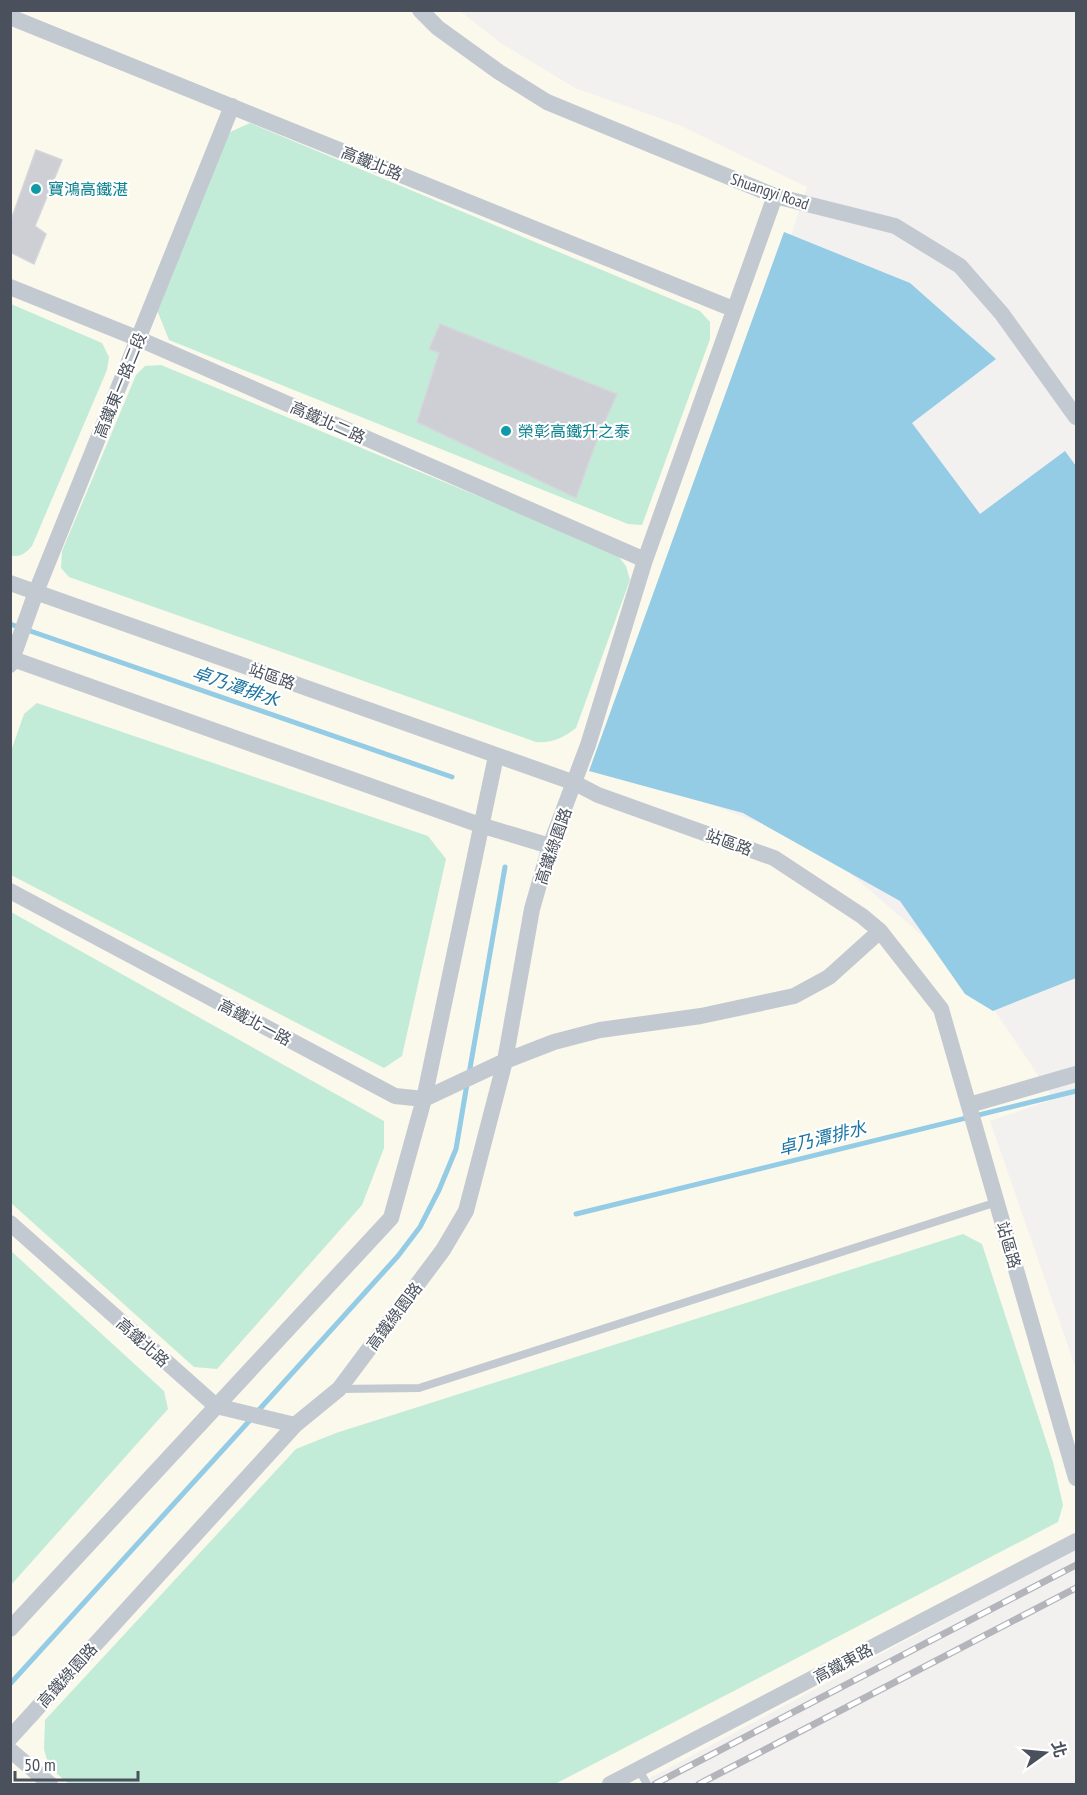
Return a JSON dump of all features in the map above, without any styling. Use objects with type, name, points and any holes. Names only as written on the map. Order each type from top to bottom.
[{"type":"street","name":"Shuangyi Road","points":[[420,10],[438,28],[499,72],[547,102],[775,196],[895,226],[960,266],[1002,314],[1077,417]]},
{"type":"street","name":"高鐵北路","points":[[10,17],[733,309]]},
{"type":"street","name":"高鐵東一路二段","points":[[11,661],[36,592],[232,106]]},
{"type":"street","name":"高鐵綠園路","points":[[10,1738],[294,1425],[339,1389],[443,1250],[466,1211],[505,1061],[532,909],[550,846],[575,783],[645,560],[775,196]]},
{"type":"street","name":"高鐵北二路","points":[[10,287],[139,339],[645,560]]},
{"type":"street","name":"站區路","points":[[10,583],[575,783],[598,795],[774,858],[862,916],[880,931],[941,1009],[1077,1478]]},
{"type":"street","points":[[11,661],[480,825],[550,846]]},
{"type":"street","points":[[10,1629],[391,1218],[424,1099],[496,756]]},
{"type":"street","name":"高鐵北一路","points":[[10,891],[394,1096],[424,1099]]},
{"type":"street","points":[[424,1099],[505,1061],[554,1042],[600,1030],[701,1016],[794,996],[829,977],[880,931]]},
{"type":"street","points":[[971,1113],[1077,1074]]},
{"type":"street","name":"高鐵北路","points":[[10,1223],[216,1406],[294,1425]]},
{"type":"street","name":"高鐵東路","points":[[610,1785],[643,1777],[1077,1540]]},
{"type":"street","points":[[10,1750],[50,1785]]},
{"type":"lane","points":[[339,1389],[419,1388],[997,1202]]},
{"type":"shaded area","points":[[11,11],[460,11],[502,44],[575,88],[679,125],[807,187],[616,769],[816,844],[975,981],[1054,1099],[990,1121],[1076,1369],[1076,1549],[639,1784],[11,1784]]},
{"type":"green space","points":[[250,123],[700,311],[710,322],[710,339],[642,525],[628,524],[169,340],[157,310],[228,133]]},
{"type":"green space","points":[[11,304],[102,343],[109,357],[107,370],[32,546],[25,553],[17,556],[10,555]]},
{"type":"green space","points":[[161,365],[616,553],[626,566],[630,580],[576,728],[558,739],[536,742],[69,577],[61,568],[62,551],[136,375],[145,366]]},
{"type":"green space","points":[[37,703],[428,836],[446,859],[402,1056],[384,1068],[11,875],[11,751],[24,714]]},
{"type":"green space","points":[[11,912],[384,1121],[384,1148],[362,1205],[217,1369],[194,1367],[11,1203]]},
{"type":"green space","points":[[963,1234],[982,1244],[1053,1462],[1063,1505],[1058,1522],[555,1784],[69,1784],[49,1767],[44,1749],[45,1720],[296,1449],[336,1433]]},
{"type":"green space","points":[[11,1251],[164,1391],[168,1409],[11,1585]]},
{"type":"water","points":[[784,232],[910,283],[996,359],[912,423],[980,514],[1065,451],[1076,466],[1076,978],[993,1011],[965,994],[900,901],[743,813],[589,771]]},
{"type":"building","name":"寶鴻高鐵湛","points":[[36,150],[62,160],[35,226],[46,234],[34,264],[10,252],[10,223]]},
{"type":"building","points":[[440,324],[617,394],[598,437],[576,498],[417,422],[439,353],[429,349]]},
{"type":"waterway","name":"卓乃潭排水","points":[[10,624],[452,777]]},
{"type":"waterway","points":[[469,1074],[505,867]]},
{"type":"waterway","points":[[257,1412],[398,1256],[420,1227],[456,1149],[467,1084]]},
{"type":"waterway","name":"卓乃潭排水","points":[[576,1214],[1076,1091]]},
{"type":"waterway","points":[[10,1684],[251,1419]]},
{"type":"railway","points":[[655,1784],[1076,1565]]},
{"type":"railway","points":[[699,1784],[1076,1588]]},
{"type":"place","name":"寶鴻高鐵湛","points":[[36,189]]},
{"type":"place","name":"榮彰高鐵升之泰","points":[[506,431]]}]
